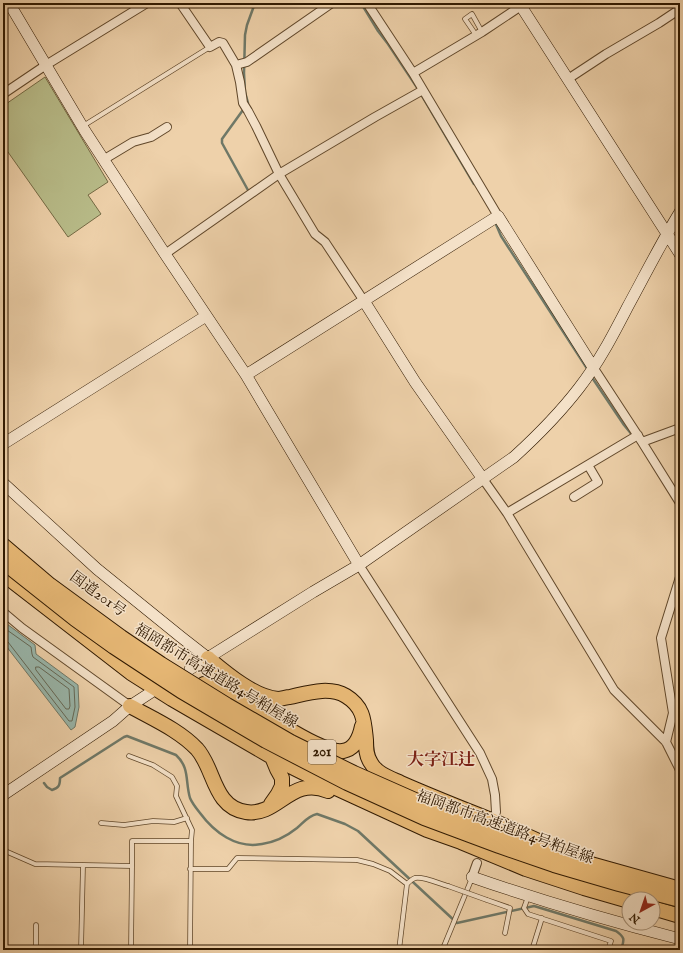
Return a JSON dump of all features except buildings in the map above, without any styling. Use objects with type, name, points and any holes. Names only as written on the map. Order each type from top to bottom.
[{"type":"highway","name":"国道201号","points":[[3,544],[76,600],[155,656],[192,674],[304,743],[365,774],[426,802],[543,843],[657,880],[680,885]]},
{"type":"highway","name":"福岡都市高速道路4号粕屋線","points":[[3,544],[50,585],[121,637],[220,701],[291,742],[354,774],[500,835],[555,854],[680,889]]},
{"type":"highway","name":"福岡都市高速道路4号粕屋線","points":[[3,562],[75,619],[158,676],[266,741],[347,783],[424,818],[499,846],[561,867],[680,900]]},
{"type":"highway","name":"201","points":[[3,574],[131,673],[178,703],[272,757],[427,830],[461,842],[526,869],[621,899]]},
{"type":"highway","points":[[208,658],[222,670],[261,695],[279,699],[330,690],[339,692],[353,701],[363,715],[366,752],[370,763],[380,773],[543,843]]},
{"type":"highway","points":[[192,674],[311,741],[328,749],[344,751],[351,748],[360,737],[363,721]]},
{"type":"highway","points":[[130,706],[178,733],[198,750],[219,794],[234,808],[246,812],[255,812],[267,809],[294,791],[313,787],[323,789],[386,817],[427,830]]},
{"type":"highway","points":[[267,809],[282,786],[282,778],[272,757]]},
{"type":"highway","points":[[661,910],[680,916]]},
{"type":"street","points":[[9,3],[103,160],[246,376],[359,565],[480,753],[492,779],[496,812]]},
{"type":"street","points":[[3,94],[46,65],[147,3]]},
{"type":"street","points":[[180,3],[210,48],[219,42],[223,43],[236,64],[243,103],[279,174],[315,234],[325,242],[415,382],[507,513],[614,690],[666,742],[680,770]]},
{"type":"street","points":[[236,64],[248,62],[332,3]]},
{"type":"street","points":[[368,3],[423,90],[498,216],[680,503]]},
{"type":"street","points":[[413,74],[479,33],[520,5],[680,254]]},
{"type":"street","points":[[568,79],[606,54],[659,24],[680,9]]},
{"type":"street","points":[[165,254],[279,174],[423,90]]},
{"type":"street","points":[[103,160],[133,142],[151,137],[167,127]]},
{"type":"street","points":[[192,674],[208,658],[359,565],[514,457],[535,438],[574,394],[593,367],[616,329],[680,212]]},
{"type":"street","points":[[246,376],[498,216]]},
{"type":"street","points":[[3,444],[206,316]]},
{"type":"street","points":[[507,513],[588,465],[640,439],[680,428]]},
{"type":"street","points":[[574,497],[598,482],[588,465]]},
{"type":"street","points":[[3,483],[97,569],[208,658]]},
{"type":"street","points":[[666,742],[673,713],[661,638],[680,577]]},
{"type":"street","points":[[3,612],[22,628],[130,706]]},
{"type":"street","points":[[3,795],[113,721],[130,706],[150,693]]},
{"type":"street","points":[[477,863],[472,877],[528,896],[680,939]]},
{"type":"lane","points":[[82,126],[210,48]]},
{"type":"lane","points":[[129,756],[153,765],[172,777],[177,786],[176,796],[179,804],[192,830],[190,868],[190,950]]},
{"type":"lane","points":[[102,822],[124,825],[153,821],[174,822],[187,818]]},
{"type":"lane","points":[[130,950],[132,841],[191,841]]},
{"type":"lane","points":[[3,850],[35,864],[132,866]]},
{"type":"lane","points":[[190,868],[228,869],[237,858],[357,860],[374,864],[390,871],[407,884]]},
{"type":"lane","points":[[81,950],[83,865]]},
{"type":"lane","points":[[399,950],[407,884],[416,877],[424,878],[510,908],[505,933]]},
{"type":"lane","points":[[441,950],[472,877]]},
{"type":"lane","points":[[528,896],[524,908],[528,914],[611,941],[608,950]]},
{"type":"lane","points":[[532,950],[542,918]]},
{"type":"lane","points":[[36,925],[36,950]]},
{"type":"green space","points":[[45,77],[108,182],[88,195],[101,214],[68,237],[3,145],[3,106]]},
{"type":"water","points":[[7,624],[35,645],[36,654],[78,685],[79,707],[75,727],[71,730],[3,642],[3,626]]},
{"type":"waterway","points":[[249,192],[222,143],[222,139],[248,103],[245,92],[244,73],[245,35],[255,3]]},
{"type":"waterway","points":[[361,3],[378,31],[418,89],[474,184]]},
{"type":"waterway","points":[[495,222],[501,236],[588,370]]},
{"type":"waterway","points":[[591,376],[633,436]]},
{"type":"waterway","points":[[44,783],[52,790],[58,787],[60,778],[127,736],[176,755],[185,770],[190,798],[194,806],[212,827],[226,838],[243,844],[252,845],[272,842],[289,834],[309,818],[317,814],[345,824],[358,831],[457,923],[534,906],[616,931],[623,937],[621,950]]},
{"type":"district","name":"大字江辻","points":[[441,760]]}]
